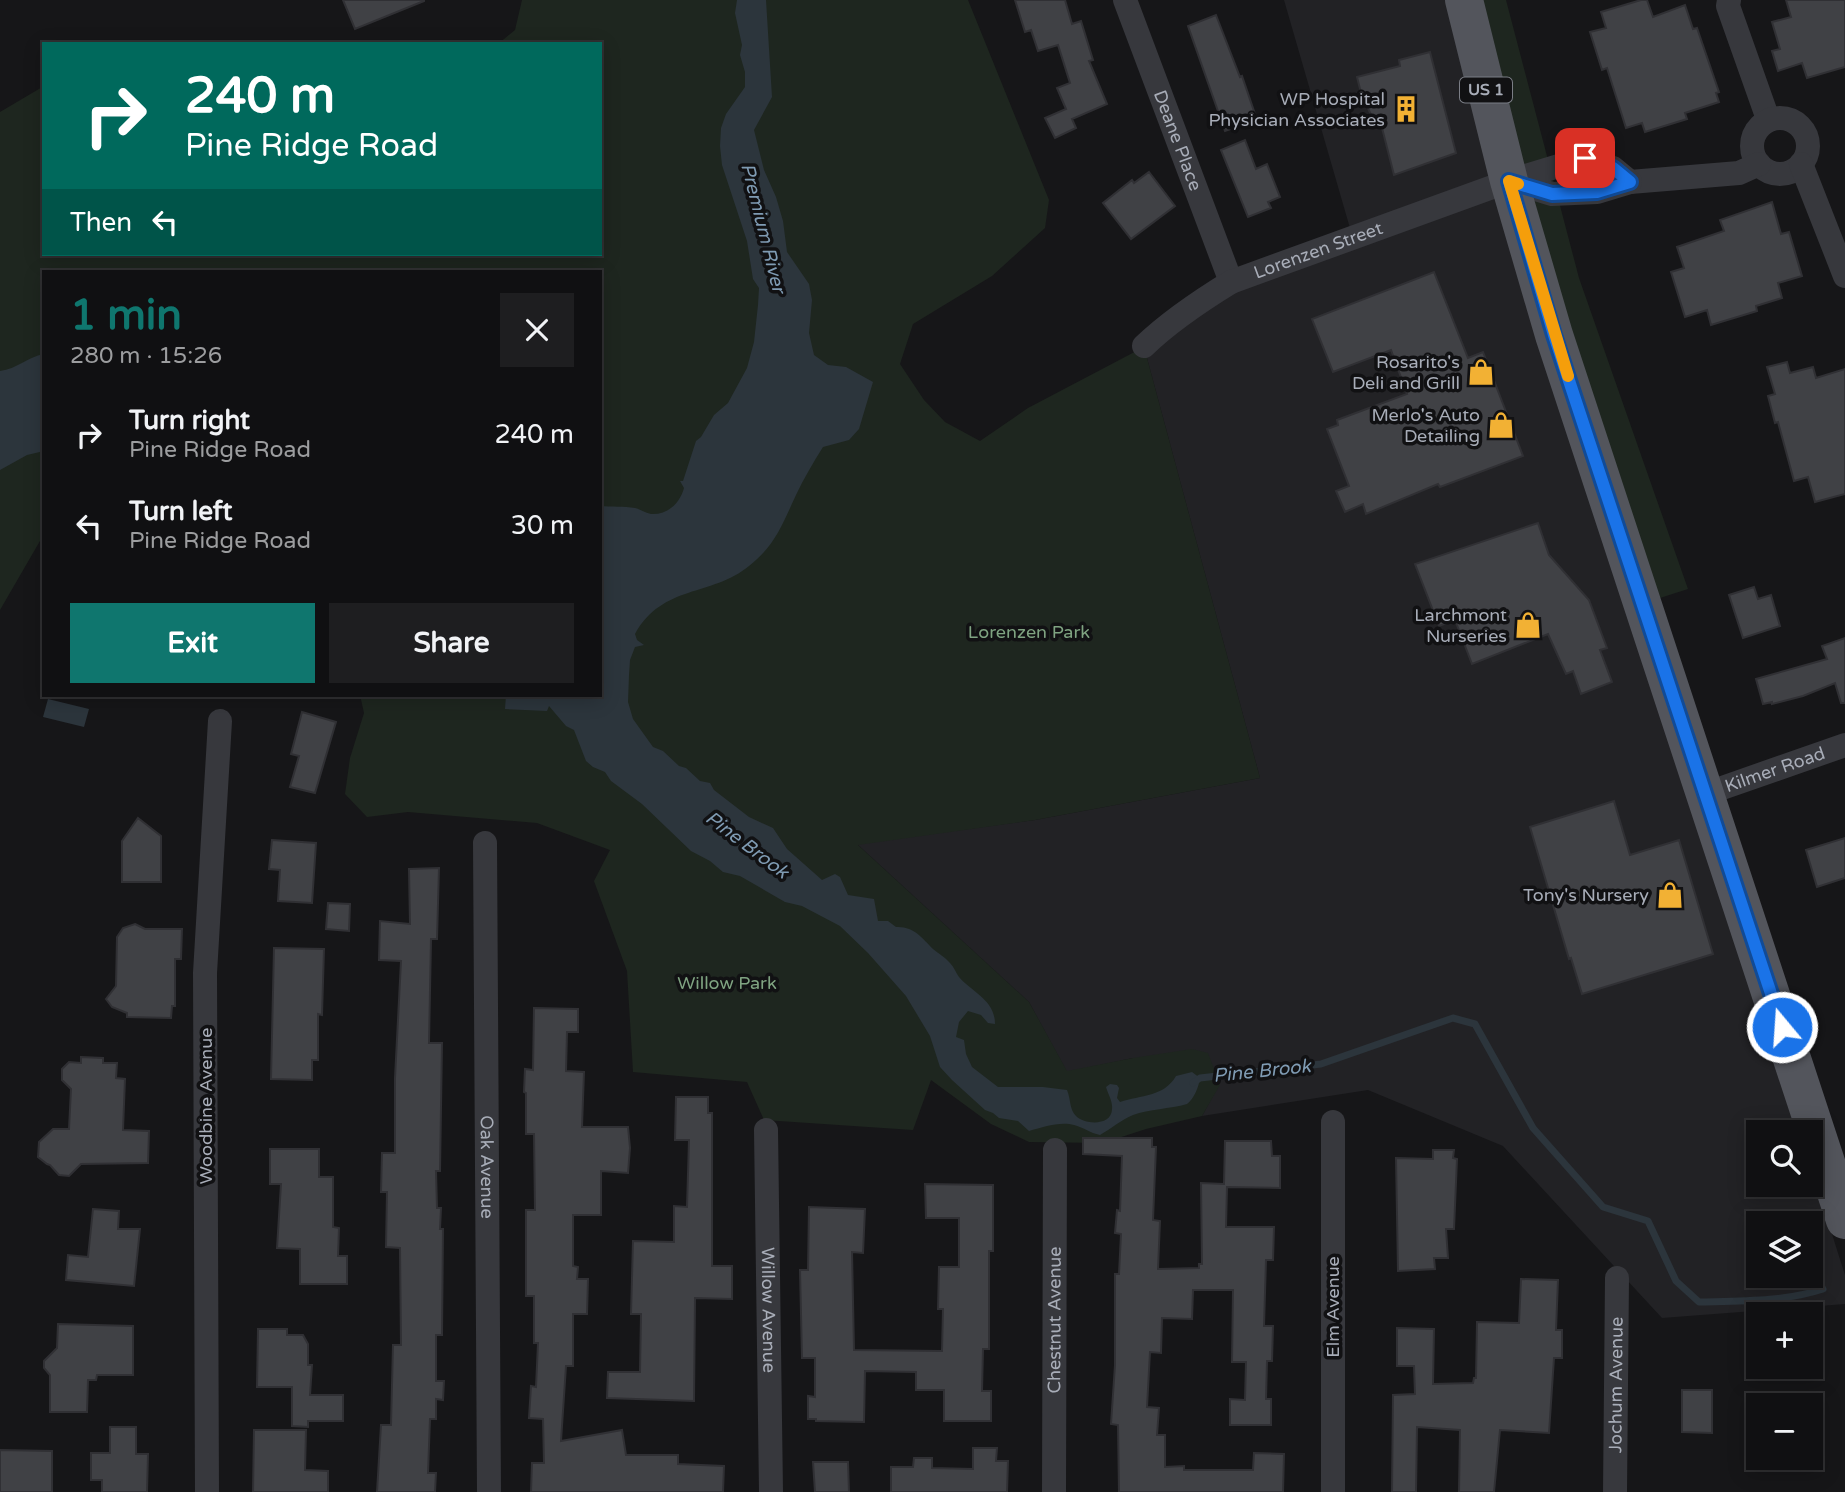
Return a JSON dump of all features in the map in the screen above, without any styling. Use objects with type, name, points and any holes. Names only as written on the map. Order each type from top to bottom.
[{"type":"main road","name":"US 1","points":[[1464,0],[1509,181],[1559,349],[1705,794],[1834,1159],[1845,1220]]},
{"type":"street","name":"Deane Place","points":[[1125,0],[1231,282]]},
{"type":"street","points":[[1729,0],[1728,6],[1768,120]]},
{"type":"street","points":[[1782,117],[1796,121],[1804,129],[1809,149],[1794,171],[1779,174],[1769,172],[1753,156],[1752,141],[1757,128],[1768,120],[1782,117]]},
{"type":"street","name":"Lorenzen Street","points":[[1144,346],[1182,314],[1231,282],[1509,181],[1585,158],[1613,168],[1630,182]]},
{"type":"street","points":[[1509,181],[1552,194],[1597,192],[1630,182],[1739,173],[1759,164]]},
{"type":"street","points":[[1801,164],[1845,276]]},
{"type":"street","name":"Woodbine Avenue","points":[[207,1492],[205,974],[220,721]]},
{"type":"street","name":"Kilmer Road","points":[[1705,794],[1845,745]]},
{"type":"street","name":"Oak Avenue","points":[[485,843],[489,1492]]},
{"type":"street","name":"Elm Avenue","points":[[1333,1122],[1333,1492]]},
{"type":"street","name":"Willow Avenue","points":[[766,1130],[771,1492]]},
{"type":"street","name":"Chestnut Avenue","points":[[1054,1492],[1055,1150]]},
{"type":"street","name":"Jochum Avenue","points":[[1615,1492],[1617,1278]]},
{"type":"shaded area","points":[[1284,0],[1459,0],[1796,1120],[1746,1120],[1746,1197],[1820,1197],[1845,1275],[1845,1304],[1823,1306],[1823,1302],[1746,1302],[1746,1312],[1662,1318],[1503,1146],[1368,1090],[1202,1116],[1219,1085],[1133,1058],[1067,1072],[1029,1002],[857,844],[1035,820],[1260,778],[1144,347],[1206,300],[1354,242]]},
{"type":"green space","points":[[522,0],[968,0],[1049,200],[1045,228],[992,276],[913,324],[900,364],[924,400],[945,422],[980,441],[1028,408],[1144,347],[1260,778],[1035,820],[858,845],[1029,1002],[1067,1071],[1192,1049],[1208,1053],[1220,1085],[1202,1116],[1146,1129],[1103,1143],[1029,1142],[991,1124],[931,1080],[913,1130],[764,1120],[747,1082],[633,1072],[627,971],[594,881],[610,850],[537,823],[408,812],[367,817],[345,794],[350,758],[364,713],[360,697],[602,697],[602,270],[42,270],[42,537],[0,610],[0,112],[42,87],[42,256],[602,256],[602,42],[500,42],[515,30]]},
{"type":"green space","points":[[1459,0],[1506,0],[1579,278],[1688,589],[1635,606]]},
{"type":"water","name":"Premium River","points":[[737,0],[766,0],[772,97],[754,130],[764,170],[783,221],[787,252],[809,284],[812,300],[809,333],[814,355],[828,365],[846,367],[873,382],[859,429],[849,440],[823,447],[777,534],[758,558],[734,576],[673,599],[646,618],[635,634],[637,640],[644,645],[635,647],[630,660],[628,702],[633,719],[653,747],[663,751],[700,781],[710,783],[714,790],[749,817],[773,828],[787,849],[822,880],[835,874],[840,877],[848,895],[874,899],[878,921],[888,921],[896,927],[913,931],[953,966],[959,977],[987,1003],[995,1024],[988,1023],[981,1015],[968,1011],[959,1022],[956,1037],[964,1040],[972,1067],[998,1087],[1067,1090],[1076,1116],[1085,1121],[1097,1122],[1108,1119],[1111,1115],[1112,1104],[1106,1087],[1110,1084],[1119,1088],[1117,1098],[1120,1102],[1159,1092],[1176,1076],[1192,1072],[1200,1078],[1199,1085],[1187,1104],[1133,1115],[1100,1135],[1069,1124],[1029,1131],[1018,1121],[999,1118],[985,1110],[940,1067],[930,1036],[906,996],[840,926],[802,906],[785,902],[740,876],[723,872],[691,851],[642,804],[611,781],[605,772],[586,761],[574,730],[566,726],[549,706],[547,711],[505,709],[506,697],[602,697],[602,506],[635,508],[651,514],[672,507],[684,488],[680,481],[683,481],[696,441],[714,415],[728,403],[747,368],[754,342],[759,288],[753,279],[747,241],[722,165],[720,146],[721,128],[726,114],[745,87],[745,72],[740,55],[742,45],[735,13]]},
{"type":"water","points":[[42,355],[42,451],[27,455],[0,470],[0,371]]},
{"type":"water","points":[[48,699],[89,709],[84,727],[43,717]]},
{"type":"building","points":[[343,0],[424,0],[424,1],[355,29]]},
{"type":"building","points":[[1015,0],[1065,0],[1072,24],[1081,21],[1093,60],[1089,61],[1107,104],[1072,119],[1076,128],[1055,138],[1045,118],[1066,109],[1057,88],[1070,83],[1058,45],[1038,51],[1031,30],[1025,32]]},
{"type":"building","points":[[1647,0],[1653,17],[1685,5],[1693,29],[1697,28],[1719,92],[1716,93],[1719,102],[1685,113],[1687,119],[1645,132],[1642,123],[1626,128],[1607,68],[1602,70],[1590,32],[1606,28],[1601,12]]},
{"type":"building","points":[[1786,0],[1845,0],[1845,67],[1807,78],[1802,63],[1778,71],[1772,51],[1780,49],[1772,22],[1791,17]]},
{"type":"building","points":[[1216,15],[1257,120],[1225,131],[1188,26]]},
{"type":"building","name":"WP Hospital Physician Associates","points":[[1430,52],[1456,153],[1394,175],[1381,124],[1376,126],[1357,77],[1400,66],[1399,60]]},
{"type":"building","points":[[1245,140],[1256,169],[1267,164],[1280,197],[1268,202],[1271,208],[1248,217],[1221,150]]},
{"type":"building","points":[[1149,172],[1175,206],[1131,239],[1103,203],[1132,180],[1134,183]]},
{"type":"building","points":[[1772,202],[1781,234],[1789,232],[1802,276],[1778,283],[1782,298],[1756,306],[1757,311],[1711,325],[1707,310],[1685,317],[1671,272],[1684,268],[1677,247],[1724,231],[1720,220]]},
{"type":"building","points":[[1434,272],[1468,358],[1483,352],[1523,456],[1440,487],[1438,484],[1366,514],[1363,504],[1345,512],[1336,491],[1349,486],[1327,429],[1338,425],[1337,420],[1407,394],[1391,350],[1333,372],[1312,319]]},
{"type":"building","points":[[1787,362],[1790,373],[1813,367],[1816,378],[1845,369],[1845,494],[1815,502],[1808,477],[1794,481],[1768,396],[1775,394],[1767,367]]},
{"type":"building","points":[[1538,523],[1549,555],[1589,600],[1607,648],[1600,650],[1612,682],[1581,694],[1573,671],[1566,674],[1548,634],[1472,664],[1455,620],[1439,626],[1415,564]]},
{"type":"building","points":[[1754,587],[1758,599],[1771,595],[1780,626],[1743,638],[1729,595]]},
{"type":"building","points":[[1845,638],[1845,703],[1841,703],[1835,683],[1803,696],[1763,704],[1756,679],[1827,659],[1822,646]]},
{"type":"building","points":[[302,712],[336,722],[315,793],[290,787],[299,756],[291,754]]},
{"type":"building","points":[[1614,801],[1630,855],[1679,840],[1713,954],[1582,994],[1530,827]]},
{"type":"building","points":[[138,818],[161,836],[161,882],[122,882],[122,841]]},
{"type":"building","points":[[1845,838],[1845,878],[1817,887],[1806,850]]},
{"type":"building","points":[[272,840],[316,843],[312,903],[278,901],[280,870],[269,869]]},
{"type":"building","points":[[439,868],[437,939],[431,939],[429,1043],[442,1043],[440,1171],[436,1171],[437,1208],[441,1208],[440,1229],[443,1229],[442,1335],[436,1335],[436,1381],[444,1381],[443,1400],[436,1399],[436,1419],[430,1419],[428,1473],[436,1473],[435,1492],[377,1492],[381,1425],[391,1425],[393,1345],[401,1345],[400,1248],[386,1247],[387,1192],[381,1192],[382,1153],[395,1153],[395,1078],[401,961],[379,960],[380,921],[410,924],[409,869]]},
{"type":"building","points":[[328,903],[350,904],[349,931],[326,929]]},
{"type":"building","points":[[135,924],[145,929],[182,929],[181,959],[175,959],[175,1006],[172,1006],[171,1018],[127,1017],[127,1013],[112,1007],[106,999],[116,986],[117,937],[123,928]]},
{"type":"building","points":[[274,948],[324,949],[322,1015],[318,1014],[318,1060],[312,1060],[312,1080],[271,1079]]},
{"type":"building","points":[[534,1008],[578,1009],[578,1032],[567,1032],[566,1071],[584,1072],[582,1127],[628,1127],[630,1148],[628,1173],[601,1171],[601,1215],[573,1215],[573,1266],[578,1267],[577,1279],[588,1279],[587,1314],[573,1314],[573,1366],[566,1366],[561,1441],[622,1430],[626,1455],[678,1455],[678,1464],[724,1466],[723,1492],[531,1492],[532,1463],[544,1463],[543,1419],[529,1418],[531,1386],[536,1387],[538,1343],[534,1343],[534,1296],[526,1296],[526,1210],[535,1210],[534,1134],[526,1134],[524,1092],[525,1069],[533,1070]]},
{"type":"building","points":[[81,1057],[103,1058],[103,1063],[117,1063],[116,1078],[125,1079],[123,1130],[149,1131],[148,1163],[81,1164],[69,1176],[59,1175],[38,1157],[39,1142],[53,1129],[69,1129],[71,1089],[62,1080],[62,1069],[69,1062],[81,1063]]},
{"type":"building","points":[[676,1097],[708,1097],[708,1113],[712,1113],[712,1266],[732,1266],[732,1299],[695,1298],[694,1401],[607,1398],[608,1372],[640,1372],[641,1314],[631,1314],[633,1241],[674,1242],[674,1206],[687,1207],[689,1140],[675,1140]]},
{"type":"building","points":[[1083,1138],[1152,1138],[1152,1147],[1156,1147],[1153,1220],[1160,1221],[1158,1269],[1199,1268],[1199,1264],[1202,1264],[1201,1183],[1224,1184],[1225,1141],[1271,1141],[1272,1156],[1280,1156],[1280,1188],[1227,1187],[1226,1227],[1274,1227],[1273,1260],[1266,1260],[1264,1326],[1273,1326],[1272,1361],[1267,1361],[1266,1399],[1271,1399],[1271,1425],[1230,1425],[1230,1399],[1245,1400],[1246,1362],[1232,1362],[1233,1290],[1193,1290],[1192,1319],[1162,1318],[1161,1353],[1150,1352],[1147,1407],[1159,1408],[1157,1435],[1165,1435],[1165,1467],[1184,1466],[1184,1470],[1253,1470],[1254,1453],[1284,1454],[1283,1492],[1119,1492],[1118,1425],[1111,1424],[1115,1365],[1115,1274],[1119,1274],[1121,1234],[1115,1233],[1117,1210],[1120,1211],[1122,1156],[1083,1154]]},
{"type":"building","points":[[270,1149],[319,1149],[319,1177],[333,1177],[333,1227],[339,1228],[338,1256],[347,1256],[347,1284],[300,1284],[300,1249],[277,1248],[281,1184],[270,1184]]},
{"type":"building","points":[[1433,1150],[1454,1150],[1453,1158],[1457,1159],[1454,1229],[1446,1229],[1448,1258],[1434,1258],[1435,1269],[1398,1271],[1396,1158],[1433,1159]]},
{"type":"building","points":[[925,1184],[993,1185],[993,1251],[989,1251],[989,1349],[983,1349],[982,1391],[991,1391],[991,1421],[944,1421],[944,1390],[916,1390],[916,1372],[865,1371],[864,1422],[808,1419],[808,1396],[815,1397],[815,1358],[802,1358],[800,1270],[808,1270],[809,1207],[865,1209],[863,1253],[852,1252],[854,1350],[942,1351],[943,1309],[938,1309],[939,1267],[959,1267],[959,1218],[926,1218]]},
{"type":"building","points":[[93,1209],[119,1211],[118,1229],[140,1229],[134,1286],[66,1280],[68,1255],[88,1257]]},
{"type":"building","points":[[1521,1279],[1558,1280],[1556,1330],[1562,1330],[1562,1358],[1554,1358],[1549,1433],[1500,1430],[1494,1492],[1459,1492],[1460,1430],[1417,1427],[1416,1492],[1392,1492],[1393,1395],[1415,1394],[1414,1366],[1397,1366],[1397,1328],[1434,1329],[1433,1384],[1473,1383],[1476,1378],[1477,1322],[1519,1323]]},
{"type":"building","points":[[58,1324],[133,1326],[133,1375],[97,1375],[96,1380],[88,1380],[87,1412],[50,1412],[50,1375],[44,1368],[44,1361],[57,1348]]},
{"type":"building","points":[[258,1329],[287,1329],[287,1335],[303,1335],[308,1344],[308,1365],[312,1365],[310,1395],[343,1395],[343,1421],[308,1421],[308,1427],[292,1426],[292,1387],[257,1387]]},
{"type":"building","points":[[1682,1390],[1712,1390],[1712,1433],[1682,1432]]},
{"type":"building","points":[[110,1427],[136,1427],[136,1454],[148,1454],[147,1492],[102,1492],[102,1480],[91,1480],[91,1453],[110,1453]]},
{"type":"building","points":[[254,1430],[306,1430],[305,1470],[328,1471],[328,1492],[253,1492]]},
{"type":"building","points":[[973,1448],[997,1448],[996,1461],[1008,1461],[1007,1492],[891,1492],[891,1467],[913,1467],[914,1458],[932,1458],[932,1468],[973,1469]]},
{"type":"building","points":[[0,1450],[52,1451],[52,1492],[0,1492]]},
{"type":"building","points":[[813,1462],[848,1462],[849,1492],[815,1492]]},
{"type":"waterway","name":"Pine Brook","points":[[1193,1083],[1200,1078],[1321,1064],[1453,1018],[1475,1024],[1533,1128],[1603,1207],[1648,1221],[1676,1281],[1699,1302],[1777,1299],[1823,1289]]},
{"type":"slow traffic","points":[[1518,184],[1509,181],[1568,376]]},
{"type":"place","name":"WP Hospital Physician Associates","points":[[1406,109]]},
{"type":"place","name":"Rosarito's Deli and Grill","points":[[1481,372]]},
{"type":"place","name":"Merlo's Auto Detailing","points":[[1501,425]]},
{"type":"place","name":"Larchmont Nurseries","points":[[1528,625]]},
{"type":"place","name":"Tony's Nursery","points":[[1670,895]]},
{"type":"route","points":[[1585,158],[1613,168],[1630,182],[1597,192],[1552,194],[1509,181],[1554,335],[1782,1027]]},
{"type":"park label","name":"Lorenzen Park","points":[[1029,632]]},
{"type":"park label","name":"Willow Park","points":[[727,983]]}]
